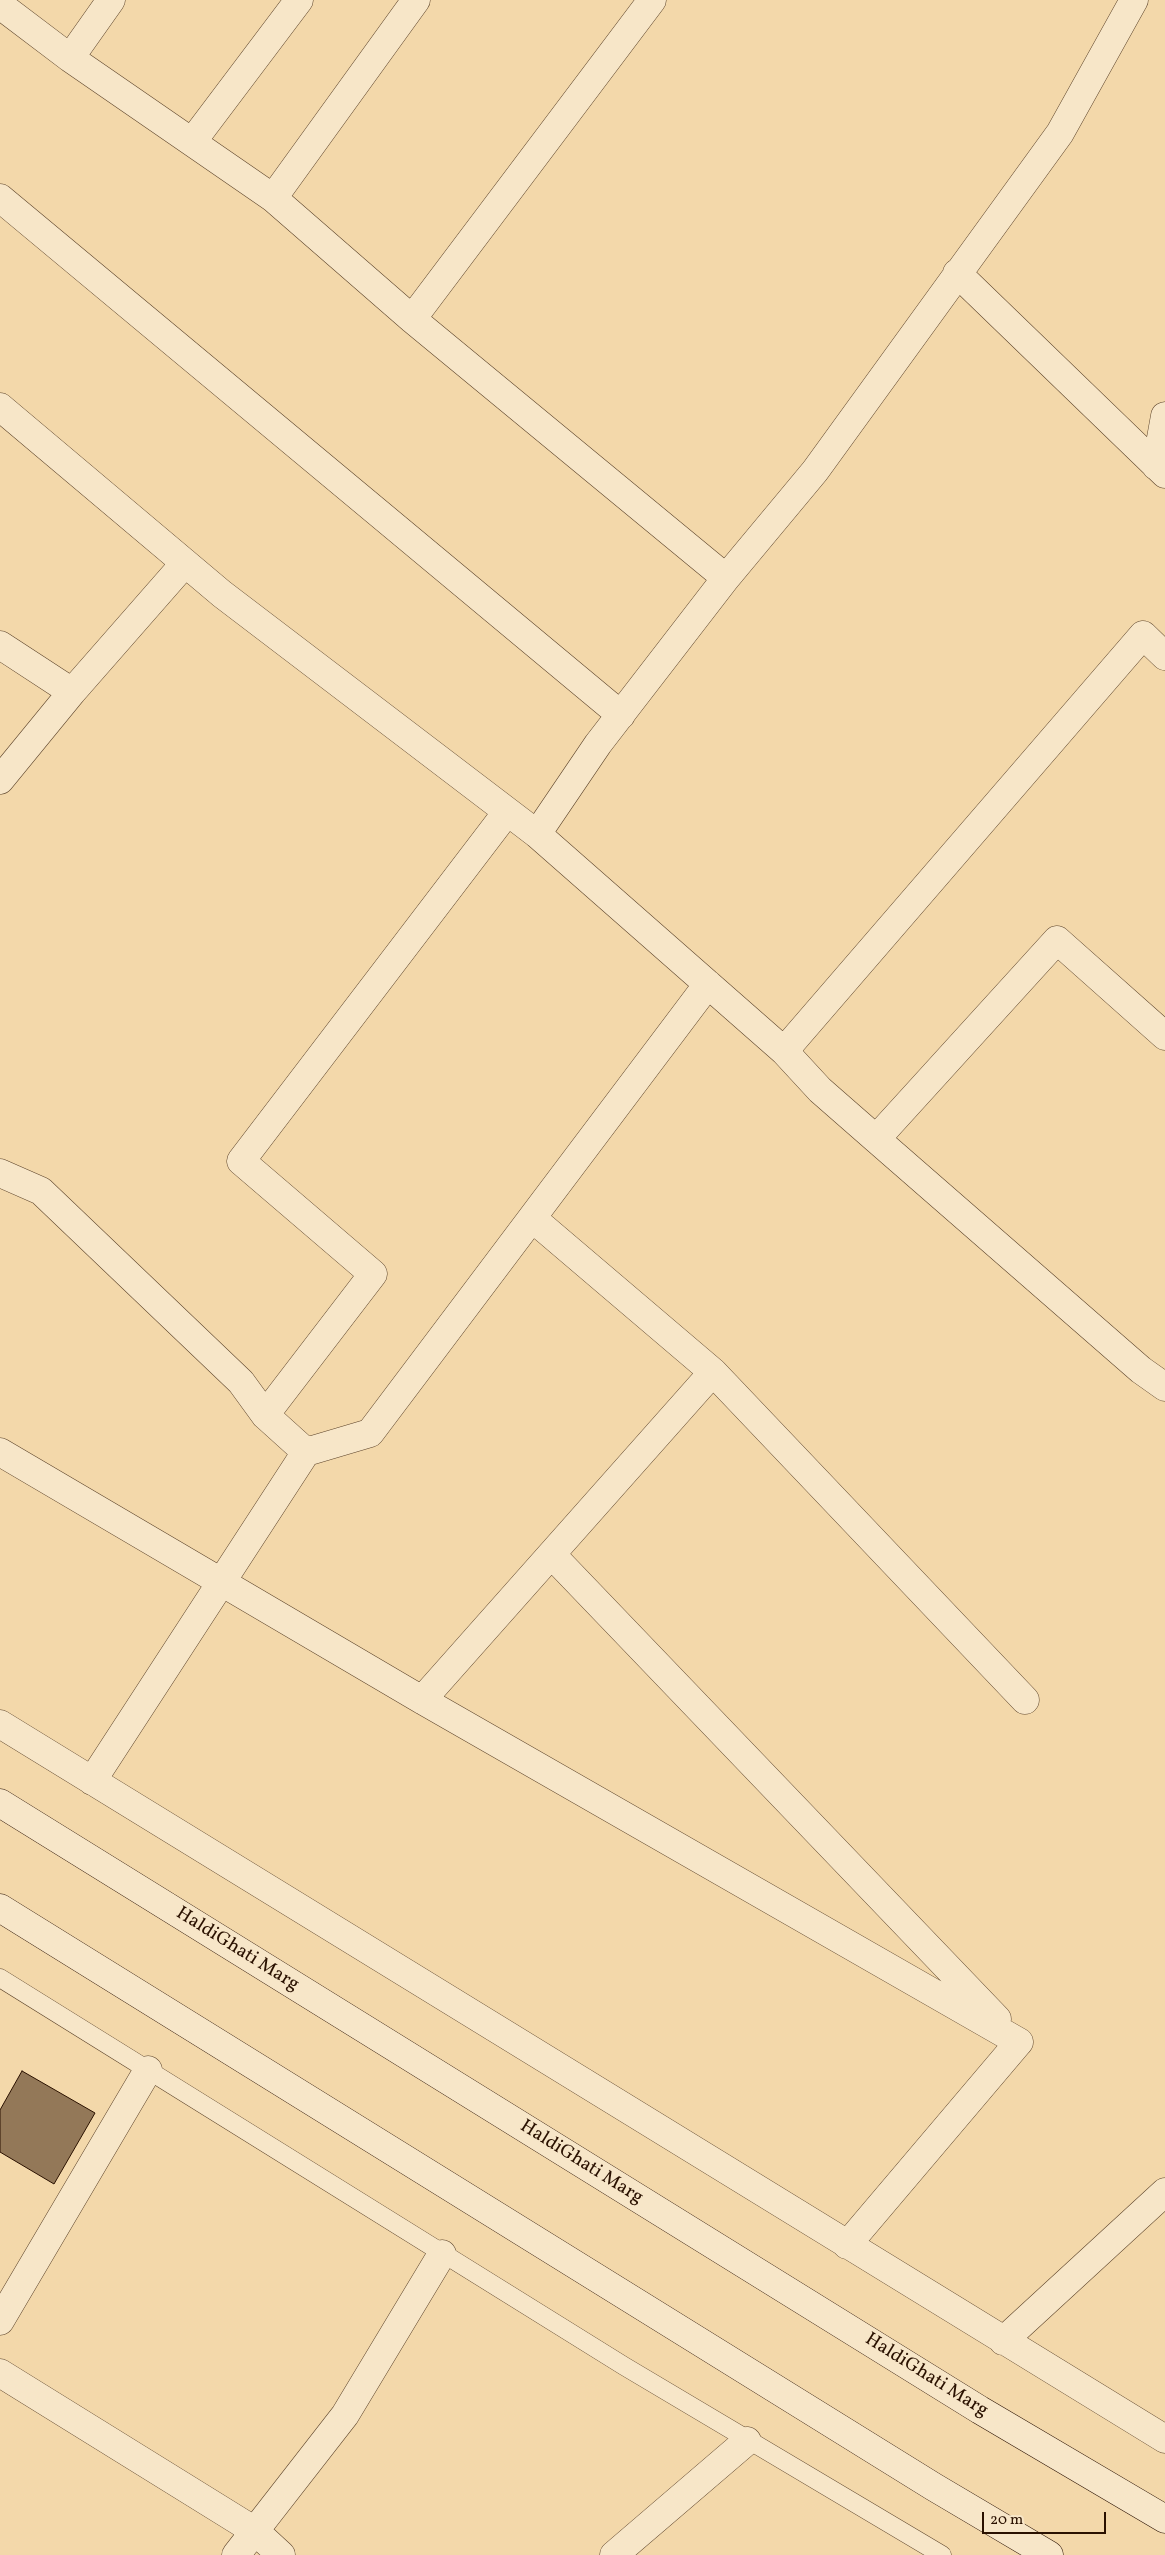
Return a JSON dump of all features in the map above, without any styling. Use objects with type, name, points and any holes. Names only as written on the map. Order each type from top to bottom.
[{"type":"street","points":[[70,58],[112,0]]},
{"type":"street","points":[[192,142],[299,0]]},
{"type":"street","points":[[273,198],[416,0]]},
{"type":"street","points":[[412,319],[652,0]]},
{"type":"street","points":[[537,834],[620,715],[726,578],[815,472],[1060,133],[1134,0]]},
{"type":"street","points":[[0,5],[70,58],[273,198],[412,319],[726,578]]},
{"type":"street","points":[[0,198],[620,715]]},
{"type":"street","points":[[957,273],[1161,470]]},
{"type":"street","points":[[0,407],[222,594],[537,834],[784,1051],[820,1090],[1141,1370],[1165,1387]]},
{"type":"street","points":[[1161,470],[1165,416]]},
{"type":"street","points":[[0,780],[72,692],[185,563]]},
{"type":"street","points":[[784,1051],[1143,635],[1165,656]]},
{"type":"street","points":[[0,645],[72,692]]},
{"type":"street","points":[[265,1416],[373,1274],[241,1161],[507,812]]},
{"type":"street","points":[[876,1139],[1057,940],[1165,1036]]},
{"type":"street","points":[[92,1781],[306,1452],[370,1433],[708,984]]},
{"type":"street","points":[[0,1173],[41,1191],[241,1382],[265,1416],[306,1452]]},
{"type":"street","points":[[532,1218],[712,1372],[1025,1700]]},
{"type":"street","points":[[422,1700],[712,1372]]},
{"type":"street","points":[[0,1452],[422,1700],[1019,2042]]},
{"type":"street","points":[[552,1555],[1019,2042]]},
{"type":"street","points":[[0,1724],[1165,2439]]},
{"type":"street","name":"HaldiGhati Marg","points":[[0,1803],[980,2410],[1165,2519]]},
{"type":"street","points":[[0,1908],[934,2487],[1049,2555]]},
{"type":"street","points":[[847,2245],[1019,2042]]},
{"type":"street","points":[[0,2321],[148,2070]]},
{"type":"street","points":[[1003,2341],[1165,2192]]},
{"type":"street","points":[[236,2555],[345,2415],[442,2254]]},
{"type":"street","points":[[0,2373],[255,2531],[281,2555]]},
{"type":"street","points":[[614,2555],[747,2440]]},
{"type":"lane","points":[[0,1978],[442,2254],[747,2440],[942,2555]]},
{"type":"building","points":[[22,2071],[95,2113],[54,2184],[0,2152],[0,2110]]}]
